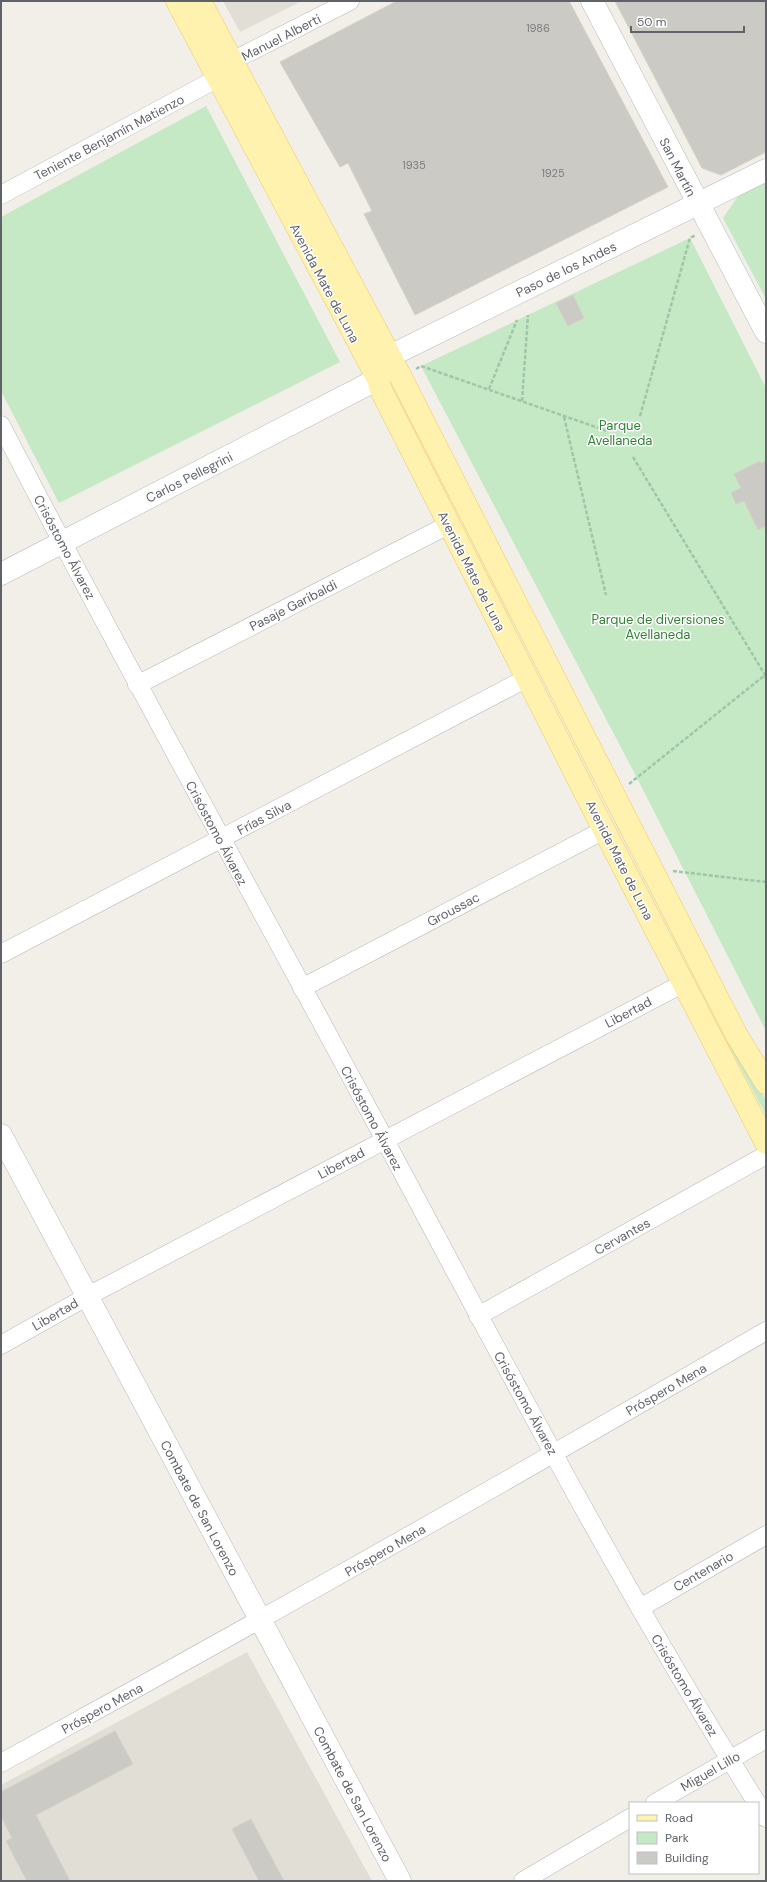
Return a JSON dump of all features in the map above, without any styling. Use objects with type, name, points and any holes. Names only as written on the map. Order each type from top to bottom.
[{"type":"main road","name":"Avenida Mate de Luna","points":[[177,1],[378,379],[381,390],[448,525],[766,1143]]},
{"type":"main road","name":"Avenida Mate de Luna","points":[[200,1],[390,356],[737,1036],[766,1083]]},
{"type":"street","name":"Manuel Alberti","points":[[232,61],[350,1]]},
{"type":"street","name":"San Martín","points":[[592,1],[766,332]]},
{"type":"street","name":"Teniente Benjamín Matienzo","points":[[1,195],[218,78]]},
{"type":"street","name":"Paso de los Andes","points":[[390,356],[766,170]]},
{"type":"street","points":[[378,379],[390,356]]},
{"type":"street","name":"Carlos Pellegrini","points":[[1,574],[378,379]]},
{"type":"street","name":"Crisóstomo Álvarez","points":[[1,425],[137,685],[385,1140],[478,1316],[640,1608],[756,1802]]},
{"type":"street","name":"Pasaje Garibaldi","points":[[137,685],[448,525]]},
{"type":"street","name":"Frías Silva","points":[[1,954],[221,840],[527,678]]},
{"type":"street","name":"Groussac","points":[[302,988],[604,830]]},
{"type":"street","name":"Libertad","points":[[1,1345],[88,1296],[684,983]]},
{"type":"street","name":"Combate de San Lorenzo","points":[[1,1135],[400,1881]]},
{"type":"street","name":"Cervantes","points":[[478,1316],[766,1155]]},
{"type":"street","name":"Próspero Mena","points":[[1,1763],[260,1621],[554,1454],[766,1331]]},
{"type":"street","name":"Centenario","points":[[640,1608],[766,1535]]},
{"type":"street","name":"Miguel Lillo","points":[[657,1802],[766,1739]]},
{"type":"street","name":"Crisóstomo Álvarez","points":[[759,1807],[766,1818]]},
{"type":"street","points":[[523,1881],[629,1819]]},
{"type":"path","points":[[640,416],[690,238]]},
{"type":"path","points":[[522,401],[528,315]]},
{"type":"path","points":[[489,389],[517,320]]},
{"type":"path","points":[[421,366],[607,431]]},
{"type":"path","points":[[564,416],[606,595]]},
{"type":"path","points":[[633,457],[766,679]]},
{"type":"path","points":[[614,795],[765,675]]},
{"type":"path","points":[[651,868],[766,882]]},
{"type":"shaded area","points":[[223,1],[302,1],[240,32]]},
{"type":"shaded area","points":[[247,1652],[372,1881],[1,1881],[1,1785]]},
{"type":"green space","points":[[206,106],[340,362],[59,503],[1,391],[1,217]]},
{"type":"green space","points":[[766,182],[766,299],[723,218],[738,196]]},
{"type":"green space","name":"Parque Avellaneda","points":[[690,238],[766,388],[766,1031],[637,778],[421,366]]},
{"type":"green space","points":[[729,1040],[766,1100],[766,1115],[727,1042]]},
{"type":"building","points":[[397,1],[569,1],[668,187],[415,315],[364,214],[372,211],[348,163],[340,167],[280,62]]},
{"type":"building","points":[[615,1],[766,1],[766,152],[721,175],[702,168]]},
{"type":"building","points":[[573,295],[584,318],[568,326],[556,303]]},
{"type":"building","points":[[760,461],[761,463],[766,461],[766,526],[758,530],[744,501],[736,504],[731,493],[741,488],[734,474]]},
{"type":"building","points":[[115,1731],[133,1764],[36,1815],[70,1881],[27,1881],[6,1841],[12,1838],[1,1816],[1,1792]]},
{"type":"building","points":[[251,1819],[284,1881],[259,1881],[232,1829]]},
{"type":"park label","name":"Parque de diversiones Avellaneda","points":[[658,626]]}]
